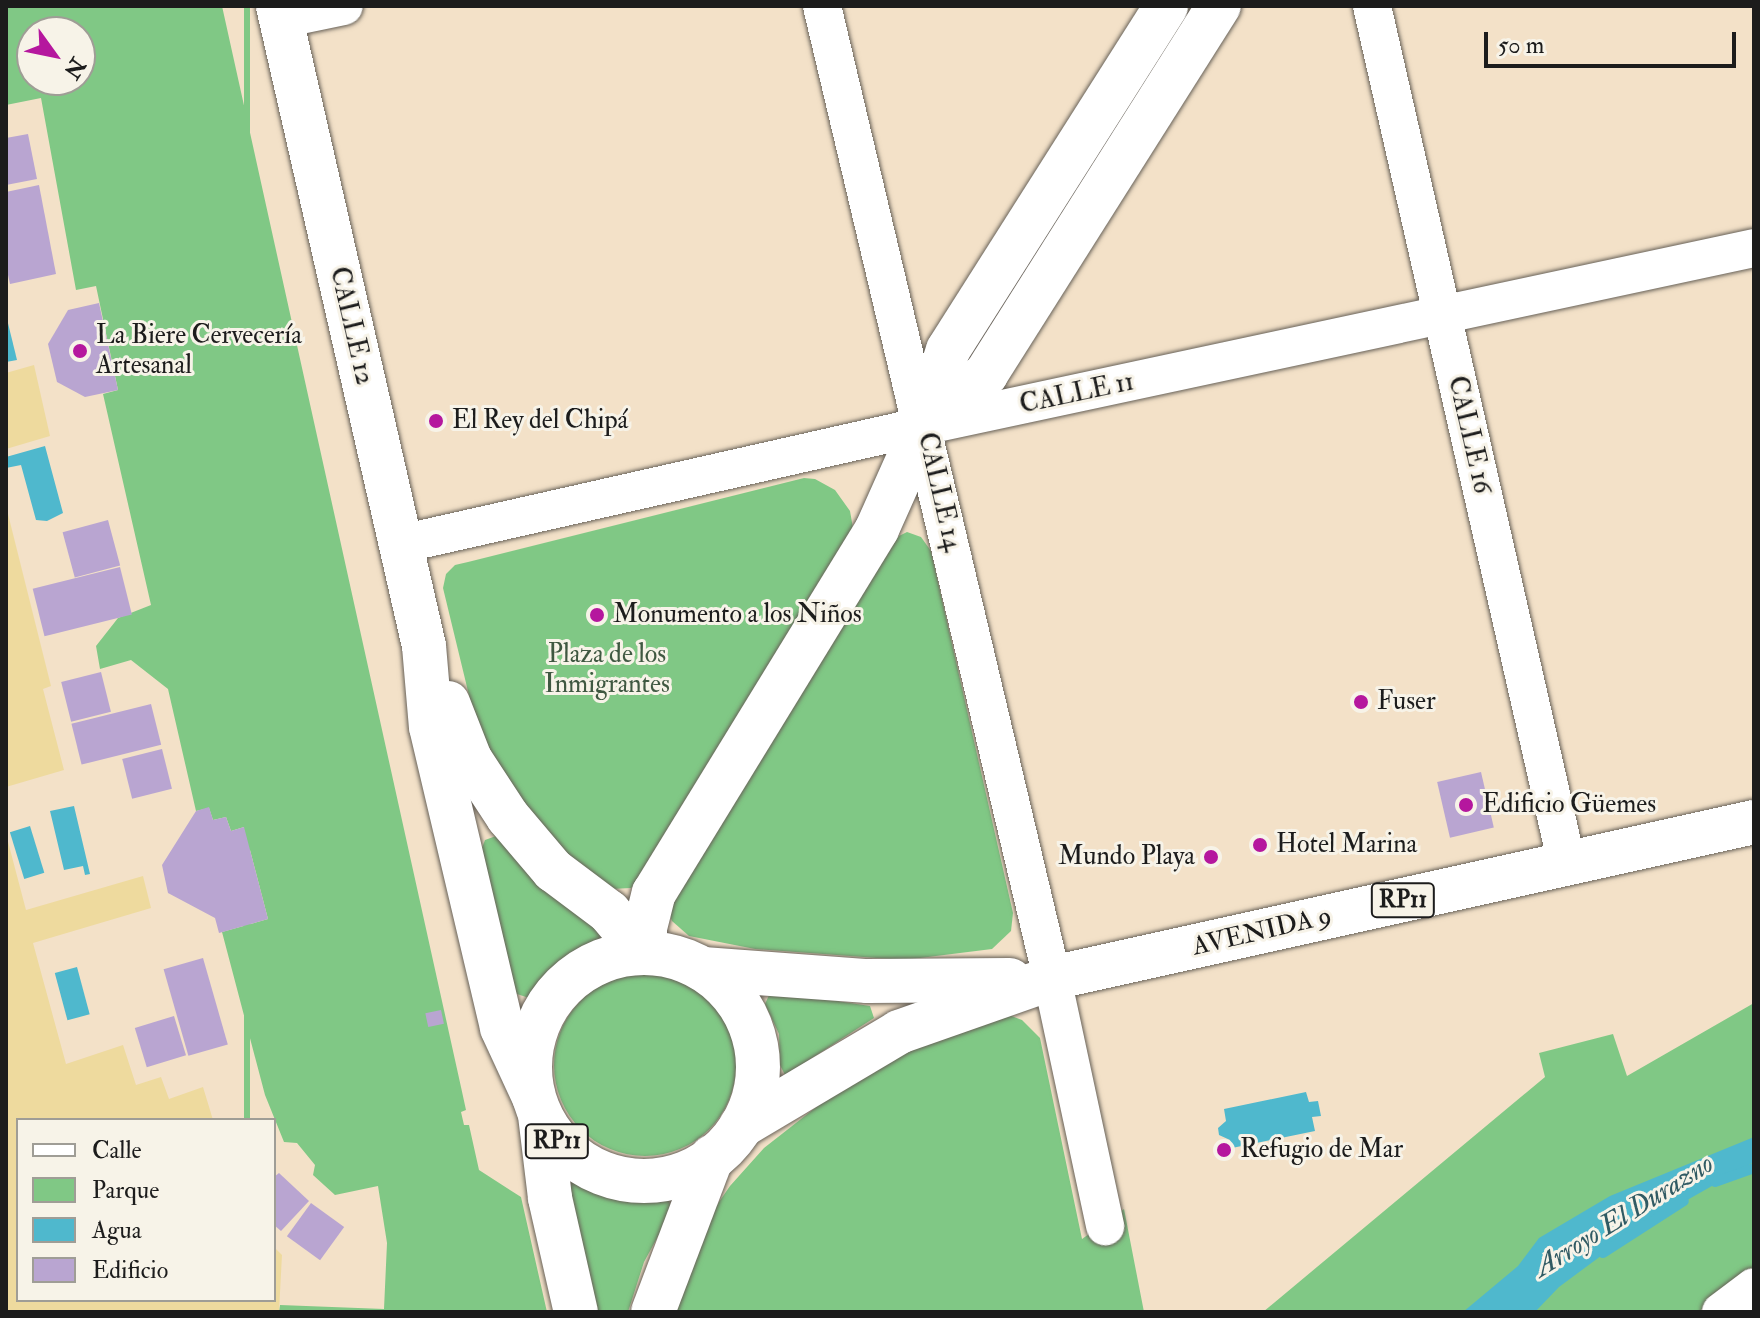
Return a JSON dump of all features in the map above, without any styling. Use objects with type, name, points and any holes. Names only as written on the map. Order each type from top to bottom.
[{"type":"main road","points":[[640,953],[654,893],[877,529],[923,426],[948,350],[1166,6]]},
{"type":"main road","points":[[923,426],[986,374],[1219,6]]},
{"type":"main road","name":"CALLE 12","points":[[280,12],[424,646]]},
{"type":"main road","points":[[424,646],[470,759],[485,785],[553,870],[609,912],[640,953]]},
{"type":"main road","points":[[424,646],[431,727],[502,1028],[536,1104]]},
{"type":"main road","name":"AVENIDA 9","points":[[726,1141],[899,1032],[1052,978],[1754,822]]},
{"type":"main road","name":"RP11","points":[[576,1312],[550,1198],[530,1058],[539,1022],[560,990],[590,967],[640,953],[675,957],[703,969],[730,993],[754,1040],[754,1093],[726,1141],[653,1312]]},
{"type":"main road","name":"AVENIDA 9","points":[[703,969],[868,981],[1052,978]]},
{"type":"main road","name":"RP11","points":[[536,1104],[562,1147],[578,1160],[615,1177],[635,1180],[676,1176],[726,1141]]},
{"type":"street","points":[[280,12],[344,6]]},
{"type":"street","name":"CALLE 14","points":[[822,6],[1052,978],[1105,1226]]},
{"type":"street","name":"CALLE 16","points":[[1372,6],[1567,864]]},
{"type":"street","name":"CALLE 11","points":[[401,544],[923,426],[1754,248]]},
{"type":"street","points":[[1721,1312],[1754,1287]]},
{"type":"green space","points":[[6,6],[222,6],[466,1110],[461,1112],[464,1125],[469,1125],[479,1170],[521,1197],[547,1312],[279,1312],[280,1305],[384,1309],[387,1243],[378,1186],[335,1195],[313,1175],[315,1165],[297,1143],[284,1142],[265,1095],[222,932],[268,919],[244,827],[231,831],[226,817],[213,820],[209,808],[196,811],[168,689],[131,660],[100,669],[96,646],[118,618],[151,605],[103,394],[118,390],[96,286],[76,290],[41,98],[6,105]]},
{"type":"green space","points":[[244,6],[250,6],[250,1118],[244,1118]]},
{"type":"green space","name":"Plaza de los Inmigrantes","points":[[804,478],[815,479],[835,490],[850,511],[853,528],[638,882],[631,888],[611,889],[564,852],[501,777],[474,716],[443,588],[446,574],[455,565]]},
{"type":"green space","points":[[907,532],[921,537],[931,551],[1013,913],[1011,931],[992,949],[904,960],[755,949],[689,936],[672,921],[668,910],[893,539]]},
{"type":"green space","points":[[496,836],[600,930],[604,939],[595,952],[529,998],[514,993],[480,853],[485,840]]},
{"type":"green space","points":[[645,974],[680,981],[696,989],[709,1001],[721,1014],[729,1030],[736,1065],[729,1100],[721,1116],[709,1129],[696,1141],[680,1149],[645,1156],[610,1149],[594,1141],[581,1129],[569,1116],[561,1100],[554,1065],[561,1030],[569,1014],[581,1001],[594,989],[610,981]]},
{"type":"green space","points":[[770,993],[870,1006],[874,1018],[809,1060],[796,1074],[785,1075],[780,1065],[779,1034],[765,1004]]},
{"type":"green space","points":[[1754,1003],[1754,1270],[1698,1312],[1263,1312],[1545,1077],[1539,1053],[1613,1034],[1627,1076]]},
{"type":"green space","points":[[1009,1015],[1022,1020],[1040,1038],[1082,1239],[1124,1209],[1144,1312],[667,1312],[710,1215],[730,1186],[764,1148],[824,1101],[895,1055]]},
{"type":"green space","points":[[573,1179],[612,1193],[668,1199],[671,1206],[668,1218],[644,1262],[628,1312],[590,1312],[569,1182]]},
{"type":"sand","points":[[34,365],[50,436],[6,449],[6,373]]},
{"type":"sand","points":[[6,506],[51,686],[43,689],[64,770],[6,787]]},
{"type":"sand","points":[[6,834],[26,910],[143,876],[151,908],[33,943],[66,1064],[123,1045],[136,1085],[161,1077],[169,1099],[203,1087],[212,1118],[16,1118],[16,1302],[276,1302],[276,1249],[282,1255],[279,1312],[6,1312]]},
{"type":"water","points":[[6,315],[17,360],[6,362]]},
{"type":"water","points":[[45,446],[63,513],[47,521],[36,520],[21,465],[6,468],[6,457]]},
{"type":"water","points":[[74,806],[90,874],[85,875],[83,866],[64,870],[50,811]]},
{"type":"water","points":[[30,826],[44,873],[24,879],[10,832]]},
{"type":"water","points":[[77,967],[90,1014],[67,1020],[55,973]]},
{"type":"water","points":[[1306,1092],[1309,1102],[1318,1101],[1321,1116],[1312,1117],[1315,1131],[1232,1148],[1230,1140],[1219,1135],[1218,1128],[1226,1121],[1224,1109]]},
{"type":"water","points":[[1754,1137],[1754,1162],[1640,1227],[1559,1287],[1535,1312],[1463,1312],[1518,1266],[1539,1238],[1610,1196]]},
{"type":"building","points":[[28,134],[37,179],[6,185],[6,138]]},
{"type":"building","points":[[39,185],[56,274],[10,284],[6,266],[6,192]]},
{"type":"building","points":[[99,303],[118,390],[85,397],[57,382],[48,344],[68,310]]},
{"type":"building","points":[[108,520],[120,565],[75,578],[63,532]]},
{"type":"building","points":[[120,567],[132,615],[45,636],[33,589]]},
{"type":"building","points":[[101,672],[111,712],[71,722],[61,682]]},
{"type":"building","points":[[151,704],[161,745],[82,765],[71,724]]},
{"type":"building","points":[[162,749],[172,789],[132,799],[122,759]]},
{"type":"building","name":"Edificio Güemes","points":[[1481,772],[1494,828],[1450,838],[1437,782]]},
{"type":"building","points":[[209,807],[213,820],[226,817],[231,831],[244,827],[268,919],[219,933],[215,918],[168,893],[162,865],[196,811]]},
{"type":"building","points":[[203,958],[228,1045],[188,1056],[164,969]]},
{"type":"building","points":[[441,1010],[444,1024],[428,1027],[425,1013]]},
{"type":"building","points":[[174,1016],[186,1055],[147,1067],[135,1028]]},
{"type":"building","points":[[279,1173],[309,1201],[281,1231],[276,1227],[276,1175]]},
{"type":"building","points":[[311,1203],[344,1227],[320,1260],[287,1236]]},
{"type":"waterway","name":"Arroyo El Durazno","points":[[1715,1182],[1754,1168]]},
{"type":"waterway","name":"Arroyo El Durazno","points":[[1603,1253],[1684,1201]]},
{"type":"place","name":"La Biere Cervecería Artesanal","points":[[80,351]]},
{"type":"place","name":"El Rey del Chipá","points":[[436,421]]},
{"type":"place","name":"Monumento a los Niños","points":[[597,615]]},
{"type":"place","name":"Fuser","points":[[1361,702]]},
{"type":"place","name":"Edificio Güemes","points":[[1466,805]]},
{"type":"place","name":"Hotel Marina","points":[[1260,845]]},
{"type":"place","name":"Mundo Playa","points":[[1211,857]]},
{"type":"place","name":"Refugio de Mar","points":[[1224,1150]]}]
